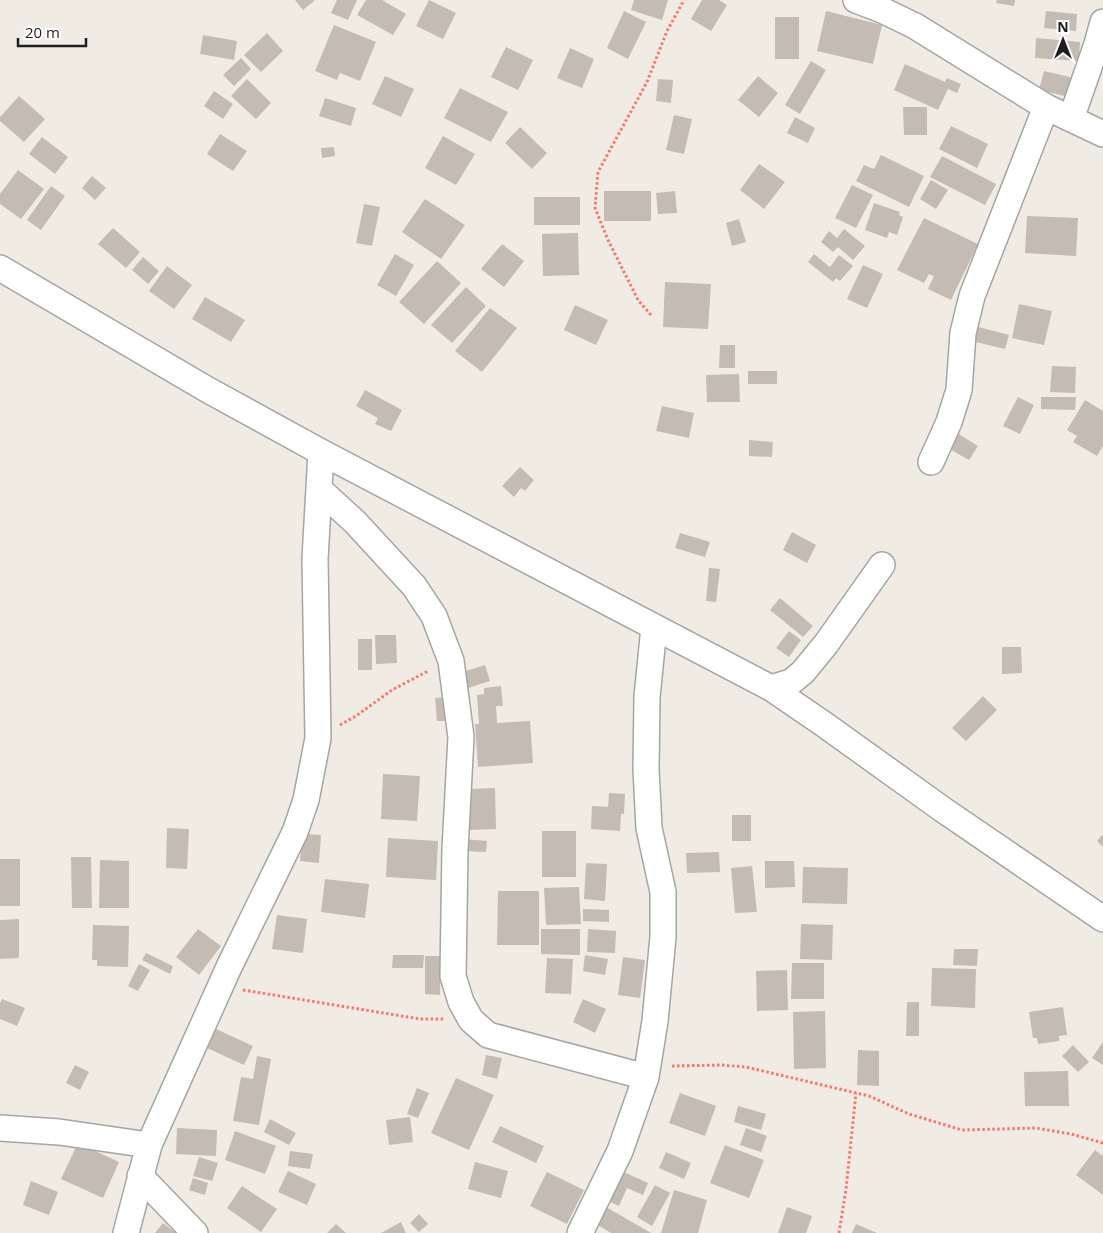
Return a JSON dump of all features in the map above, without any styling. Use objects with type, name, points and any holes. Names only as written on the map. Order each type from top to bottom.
[{"type":"street","points":[[856,0],[915,26],[1046,107],[1103,134]]},
{"type":"street","points":[[1071,119],[1103,22]]},
{"type":"street","points":[[931,462],[949,422],[959,390],[963,333],[972,296],[1046,107]]},
{"type":"street","points":[[0,268],[208,390],[321,452],[771,688],[950,815],[1103,919]]},
{"type":"street","points":[[126,1233],[149,1145],[220,986],[295,832],[306,800],[318,738],[315,559],[321,452]]},
{"type":"street","points":[[319,489],[355,522],[414,586],[434,616],[451,661],[461,737],[455,850],[453,976],[461,1002],[471,1020],[488,1035],[648,1072]]},
{"type":"street","points":[[771,688],[791,682],[803,672],[826,644],[882,565]]},
{"type":"street","points":[[580,1233],[620,1150],[648,1072],[663,937],[663,892],[649,828],[646,769],[647,697],[654,627]]},
{"type":"street","points":[[0,1128],[59,1132],[149,1145]]},
{"type":"street","points":[[140,1176],[195,1233]]},
{"type":"path","points":[[651,315],[638,300],[608,240],[595,208],[595,186],[598,172],[647,82],[667,30],[684,0]]},
{"type":"path","points":[[318,738],[356,716],[392,690],[451,661]]},
{"type":"path","points":[[220,986],[420,1019],[471,1020]]},
{"type":"path","points":[[648,1072],[721,1065],[746,1067],[869,1096],[909,1114],[962,1130],[1036,1128],[1071,1134],[1103,1143]]},
{"type":"path","points":[[839,1233],[856,1093]]},
{"type":"building","points":[[295,0],[315,0],[303,10]]},
{"type":"building","points":[[337,0],[357,0],[348,20],[331,13]]},
{"type":"building","points":[[366,0],[382,0],[406,14],[393,35],[357,15]]},
{"type":"building","points":[[429,0],[456,13],[443,39],[416,26]]},
{"type":"building","points":[[634,0],[668,0],[662,20],[631,10]]},
{"type":"building","points":[[702,0],[719,0],[727,5],[711,31],[691,19]]},
{"type":"building","points":[[997,0],[1015,0],[1014,6],[996,3]]},
{"type":"building","points":[[624,11],[646,22],[628,59],[607,48]]},
{"type":"building","points":[[826,11],[882,25],[873,64],[817,51]]},
{"type":"building","points":[[1046,11],[1077,14],[1076,31],[1044,28]]},
{"type":"building","points":[[775,17],[799,17],[799,59],[775,59]]},
{"type":"building","points":[[334,25],[376,42],[360,81],[340,73],[337,80],[315,71]]},
{"type":"building","points":[[267,33],[283,51],[261,72],[244,55]]},
{"type":"building","points":[[203,35],[237,41],[234,60],[200,54]]},
{"type":"building","points":[[1036,38],[1080,42],[1079,61],[1035,58]]},
{"type":"building","points":[[506,47],[533,60],[518,90],[491,77]]},
{"type":"building","points":[[570,48],[594,59],[582,88],[557,78]]},
{"type":"building","points":[[241,58],[251,69],[234,86],[223,75]]},
{"type":"building","points":[[811,61],[826,70],[800,114],[785,105]]},
{"type":"building","points":[[905,64],[945,82],[947,78],[961,84],[957,93],[948,89],[938,110],[894,90]]},
{"type":"building","points":[[1044,71],[1074,78],[1069,97],[1039,90]]},
{"type":"building","points":[[385,76],[414,89],[401,117],[372,104]]},
{"type":"building","points":[[758,76],[778,93],[759,117],[738,100]]},
{"type":"building","points":[[247,79],[271,103],[256,119],[231,96]]},
{"type":"building","points":[[658,79],[673,80],[671,103],[656,101]]},
{"type":"building","points":[[460,88],[508,112],[491,142],[444,118]]},
{"type":"building","points":[[214,91],[233,104],[223,119],[204,106]]},
{"type":"building","points":[[19,96],[45,119],[24,142],[0,121],[0,117]]},
{"type":"building","points":[[325,98],[356,108],[351,126],[319,116]]},
{"type":"building","points":[[903,107],[927,107],[927,135],[904,135]]},
{"type":"building","points":[[674,115],[692,119],[684,154],[666,150]]},
{"type":"building","points":[[795,117],[815,128],[808,143],[787,133]]},
{"type":"building","points":[[951,126],[988,144],[977,168],[939,149]]},
{"type":"building","points":[[520,127],[547,153],[532,169],[505,143]]},
{"type":"building","points":[[220,134],[247,151],[233,171],[207,154]]},
{"type":"building","points":[[443,136],[475,154],[456,185],[425,168]]},
{"type":"building","points":[[42,137],[68,157],[55,174],[29,154]]},
{"type":"building","points":[[334,147],[335,156],[322,158],[321,148]]},
{"type":"building","points":[[881,155],[924,176],[909,207],[856,181],[864,165],[874,169]]},
{"type":"building","points":[[942,156],[996,184],[985,205],[930,177]]},
{"type":"building","points":[[759,164],[785,182],[764,209],[740,190]]},
{"type":"building","points":[[18,170],[44,189],[21,219],[0,204],[0,194]]},
{"type":"building","points":[[92,176],[106,188],[95,200],[82,188]]},
{"type":"building","points":[[931,180],[948,190],[936,209],[920,199]]},
{"type":"building","points":[[852,185],[873,195],[856,228],[835,218]]},
{"type":"building","points":[[51,186],[65,196],[41,230],[27,220]]},
{"type":"building","points":[[604,191],[651,191],[651,221],[604,221]]},
{"type":"building","points":[[675,191],[677,213],[658,214],[656,193]]},
{"type":"building","points":[[534,197],[580,197],[580,225],[534,225]]},
{"type":"building","points":[[425,199],[465,225],[441,259],[402,232]]},
{"type":"building","points":[[874,203],[900,212],[899,215],[903,217],[897,235],[889,232],[887,238],[865,230]]},
{"type":"building","points":[[364,204],[380,207],[372,246],[356,243]]},
{"type":"building","points":[[1027,216],[1078,218],[1076,256],[1025,253]]},
{"type":"building","points":[[924,218],[978,244],[951,300],[928,289],[934,276],[929,274],[924,283],[897,270]]},
{"type":"building","points":[[739,219],[746,242],[732,246],[726,223]]},
{"type":"building","points":[[113,228],[140,252],[126,268],[98,244]]},
{"type":"building","points":[[844,229],[865,246],[853,260],[838,247],[833,252],[821,242],[829,231],[837,238]]},
{"type":"building","points":[[578,233],[579,275],[543,276],[542,234]]},
{"type":"building","points":[[502,244],[524,261],[504,287],[481,269]]},
{"type":"building","points":[[395,254],[414,265],[396,296],[377,285]]},
{"type":"building","points":[[814,254],[830,267],[839,255],[853,266],[840,281],[836,278],[833,282],[808,262]]},
{"type":"building","points":[[143,257],[159,271],[148,284],[132,270]]},
{"type":"building","points":[[437,261],[461,283],[424,324],[399,302]]},
{"type":"building","points":[[863,265],[883,274],[867,308],[847,299]]},
{"type":"building","points":[[167,266],[192,285],[174,309],[149,291]]},
{"type":"building","points":[[665,282],[711,284],[708,329],[663,327]]},
{"type":"building","points":[[466,287],[486,306],[452,343],[431,325]]},
{"type":"building","points":[[205,297],[245,320],[231,342],[192,319]]},
{"type":"building","points":[[1019,304],[1052,311],[1044,345],[1012,338]]},
{"type":"building","points":[[575,305],[608,320],[596,345],[564,330]]},
{"type":"building","points":[[490,308],[517,328],[482,372],[455,351]]},
{"type":"building","points":[[971,325],[1009,335],[1005,349],[967,340]]},
{"type":"building","points":[[720,345],[735,345],[735,368],[719,368]]},
{"type":"building","points":[[1052,366],[1076,367],[1075,393],[1050,392]]},
{"type":"building","points":[[748,371],[777,371],[777,384],[748,384]]},
{"type":"building","points":[[739,374],[740,402],[707,402],[706,375]]},
{"type":"building","points":[[365,390],[402,410],[391,431],[375,424],[378,418],[356,406]]},
{"type":"building","points":[[1018,397],[1034,405],[1020,434],[1003,426]]},
{"type":"building","points":[[1041,397],[1076,397],[1075,410],[1041,409]]},
{"type":"building","points":[[1085,400],[1103,411],[1103,446],[1097,456],[1073,442],[1077,436],[1067,430]]},
{"type":"building","points":[[662,406],[694,413],[689,438],[656,431]]},
{"type":"building","points":[[957,433],[978,446],[969,460],[948,448]]},
{"type":"building","points":[[749,440],[773,442],[772,457],[749,456]]},
{"type":"building","points":[[520,467],[534,480],[525,491],[521,488],[514,497],[502,486]]},
{"type":"building","points":[[792,532],[816,545],[807,563],[783,550]]},
{"type":"building","points":[[680,533],[710,542],[705,557],[675,548]]},
{"type":"building","points":[[709,568],[720,569],[716,602],[706,601]]},
{"type":"building","points":[[780,598],[813,626],[803,637],[770,610]]},
{"type":"building","points":[[789,631],[801,640],[789,657],[776,648]]},
{"type":"building","points":[[375,635],[396,635],[397,663],[376,664]]},
{"type":"building","points":[[358,639],[372,639],[372,670],[358,670]]},
{"type":"building","points":[[1002,647],[1021,647],[1022,673],[1002,674]]},
{"type":"building","points":[[485,665],[490,681],[465,689],[459,673]]},
{"type":"building","points":[[501,686],[503,706],[496,706],[497,723],[530,721],[533,763],[478,767],[475,724],[479,724],[477,695],[484,694],[484,688]]},
{"type":"building","points":[[983,696],[997,710],[966,741],[952,728]]},
{"type":"building","points":[[444,697],[446,721],[437,721],[435,698]]},
{"type":"building","points":[[383,774],[420,776],[417,821],[381,819]]},
{"type":"building","points":[[495,788],[496,829],[470,830],[469,789]]},
{"type":"building","points":[[609,793],[625,794],[624,814],[621,814],[620,831],[591,829],[592,806],[608,807]]},
{"type":"building","points":[[732,815],[751,815],[751,841],[732,841]]},
{"type":"building","points":[[167,828],[189,829],[187,869],[166,868]]},
{"type":"building","points":[[542,831],[576,831],[576,877],[542,877]]},
{"type":"building","points":[[302,834],[321,835],[319,863],[300,861]]},
{"type":"building","points":[[1103,834],[1103,847],[1097,841]]},
{"type":"building","points":[[388,838],[438,841],[436,880],[386,877]]},
{"type":"building","points":[[463,839],[487,841],[486,852],[462,851]]},
{"type":"building","points":[[719,852],[720,872],[687,873],[686,853]]},
{"type":"building","points":[[71,857],[91,857],[92,908],[72,908]]},
{"type":"building","points":[[0,859],[20,859],[20,906],[0,906]]},
{"type":"building","points":[[100,860],[129,861],[129,908],[99,908]]},
{"type":"building","points":[[765,861],[794,861],[795,887],[765,888]]},
{"type":"building","points":[[586,863],[607,864],[605,901],[584,899]]},
{"type":"building","points":[[752,866],[757,912],[735,913],[731,868]]},
{"type":"building","points":[[803,867],[848,868],[847,904],[802,903]]},
{"type":"building","points":[[325,879],[369,884],[365,918],[321,912]]},
{"type":"building","points":[[579,887],[581,924],[546,925],[544,888]]},
{"type":"building","points":[[498,891],[539,891],[539,945],[497,945]]},
{"type":"building","points":[[583,909],[609,910],[609,922],[583,921]]},
{"type":"building","points":[[277,915],[307,919],[303,953],[272,949]]},
{"type":"building","points":[[19,919],[19,958],[0,959],[0,920]]},
{"type":"building","points":[[801,924],[833,925],[832,960],[800,959]]},
{"type":"building","points":[[93,925],[129,926],[128,967],[97,966],[97,960],[92,960]]},
{"type":"building","points":[[198,929],[221,946],[199,975],[176,957]]},
{"type":"building","points":[[541,929],[580,929],[580,955],[541,954]]},
{"type":"building","points":[[588,929],[616,931],[615,953],[587,952]]},
{"type":"building","points":[[954,949],[978,949],[977,966],[953,965]]},
{"type":"building","points":[[146,953],[173,966],[170,974],[142,960]]},
{"type":"building","points":[[393,955],[424,955],[423,968],[392,968]]},
{"type":"building","points":[[585,955],[608,959],[605,975],[583,971]]},
{"type":"building","points":[[425,956],[441,956],[440,995],[425,994]]},
{"type":"building","points":[[623,957],[645,960],[640,998],[618,995]]},
{"type":"building","points":[[547,958],[573,959],[571,994],[545,993]]},
{"type":"building","points":[[792,963],[824,963],[824,999],[791,999]]},
{"type":"building","points":[[139,964],[150,970],[138,991],[128,986]]},
{"type":"building","points":[[932,968],[976,969],[975,1008],[931,1006]]},
{"type":"building","points":[[787,970],[788,1010],[757,1011],[756,971]]},
{"type":"building","points":[[2,999],[25,1008],[17,1026],[0,1019],[0,1003]]},
{"type":"building","points":[[583,999],[606,1009],[595,1033],[573,1022]]},
{"type":"building","points":[[907,1002],[919,1002],[919,1036],[906,1036]]},
{"type":"building","points":[[1063,1007],[1067,1035],[1059,1036],[1059,1041],[1038,1044],[1037,1038],[1033,1038],[1029,1012]]},
{"type":"building","points":[[825,1011],[826,1068],[794,1069],[793,1012]]},
{"type":"building","points":[[216,1029],[253,1046],[244,1065],[207,1048]]},
{"type":"building","points":[[1103,1042],[1103,1065],[1092,1058]]},
{"type":"building","points":[[1073,1045],[1089,1062],[1078,1072],[1062,1056]]},
{"type":"building","points":[[858,1050],[879,1051],[879,1086],[857,1085]]},
{"type":"building","points":[[486,1055],[502,1058],[497,1079],[482,1075]]},
{"type":"building","points":[[257,1056],[271,1059],[259,1125],[233,1121],[241,1077],[253,1079]]},
{"type":"building","points":[[75,1065],[89,1072],[80,1090],[66,1083]]},
{"type":"building","points":[[1068,1071],[1069,1106],[1025,1106],[1024,1072]]},
{"type":"building","points":[[456,1078],[494,1095],[469,1150],[431,1133]]},
{"type":"building","points":[[417,1088],[429,1093],[418,1118],[407,1114]]},
{"type":"building","points":[[680,1093],[716,1106],[705,1136],[669,1123]]},
{"type":"building","points":[[738,1106],[766,1114],[761,1130],[734,1122]]},
{"type":"building","points":[[410,1117],[413,1142],[389,1145],[386,1120]]},
{"type":"building","points":[[270,1119],[296,1133],[289,1145],[264,1132]]},
{"type":"building","points":[[500,1126],[544,1146],[536,1163],[492,1142]]},
{"type":"building","points":[[177,1128],[217,1130],[216,1156],[176,1154]]},
{"type":"building","points":[[746,1128],[767,1136],[761,1152],[740,1145]]},
{"type":"building","points":[[235,1131],[276,1146],[265,1174],[225,1160]]},
{"type":"building","points":[[78,1143],[119,1162],[103,1198],[61,1179]]},
{"type":"building","points":[[725,1145],[764,1160],[749,1198],[710,1183]]},
{"type":"building","points":[[1095,1150],[1103,1156],[1103,1195],[1076,1175]]},
{"type":"building","points":[[290,1151],[313,1154],[310,1169],[288,1166]]},
{"type":"building","points":[[666,1152],[691,1163],[684,1179],[659,1168]]},
{"type":"building","points":[[199,1157],[218,1163],[212,1181],[193,1176]]},
{"type":"building","points":[[475,1162],[508,1171],[501,1198],[468,1189]]},
{"type":"building","points":[[617,1169],[648,1183],[643,1195],[627,1188],[619,1206],[604,1199]]},
{"type":"building","points":[[288,1171],[316,1184],[307,1205],[278,1192]]},
{"type":"building","points":[[547,1172],[584,1190],[567,1224],[530,1206]]},
{"type":"building","points":[[193,1178],[208,1183],[205,1195],[189,1190]]},
{"type":"building","points":[[31,1181],[58,1192],[49,1215],[23,1205]]},
{"type":"building","points":[[655,1185],[670,1193],[652,1226],[637,1217]]},
{"type":"building","points":[[242,1186],[277,1209],[261,1232],[227,1208]]},
{"type":"building","points":[[674,1190],[707,1200],[698,1233],[661,1233]]},
{"type":"building","points":[[606,1207],[651,1233],[611,1233],[596,1224]]},
{"type":"building","points":[[787,1207],[812,1216],[806,1233],[778,1233]]},
{"type":"building","points":[[419,1214],[428,1224],[419,1232],[410,1223]]},
{"type":"building","points":[[401,1222],[406,1233],[381,1233]]},
{"type":"building","points":[[163,1223],[176,1233],[155,1233]]},
{"type":"building","points":[[336,1224],[346,1233],[327,1233]]},
{"type":"building","points":[[856,1224],[877,1233],[852,1233]]}]
